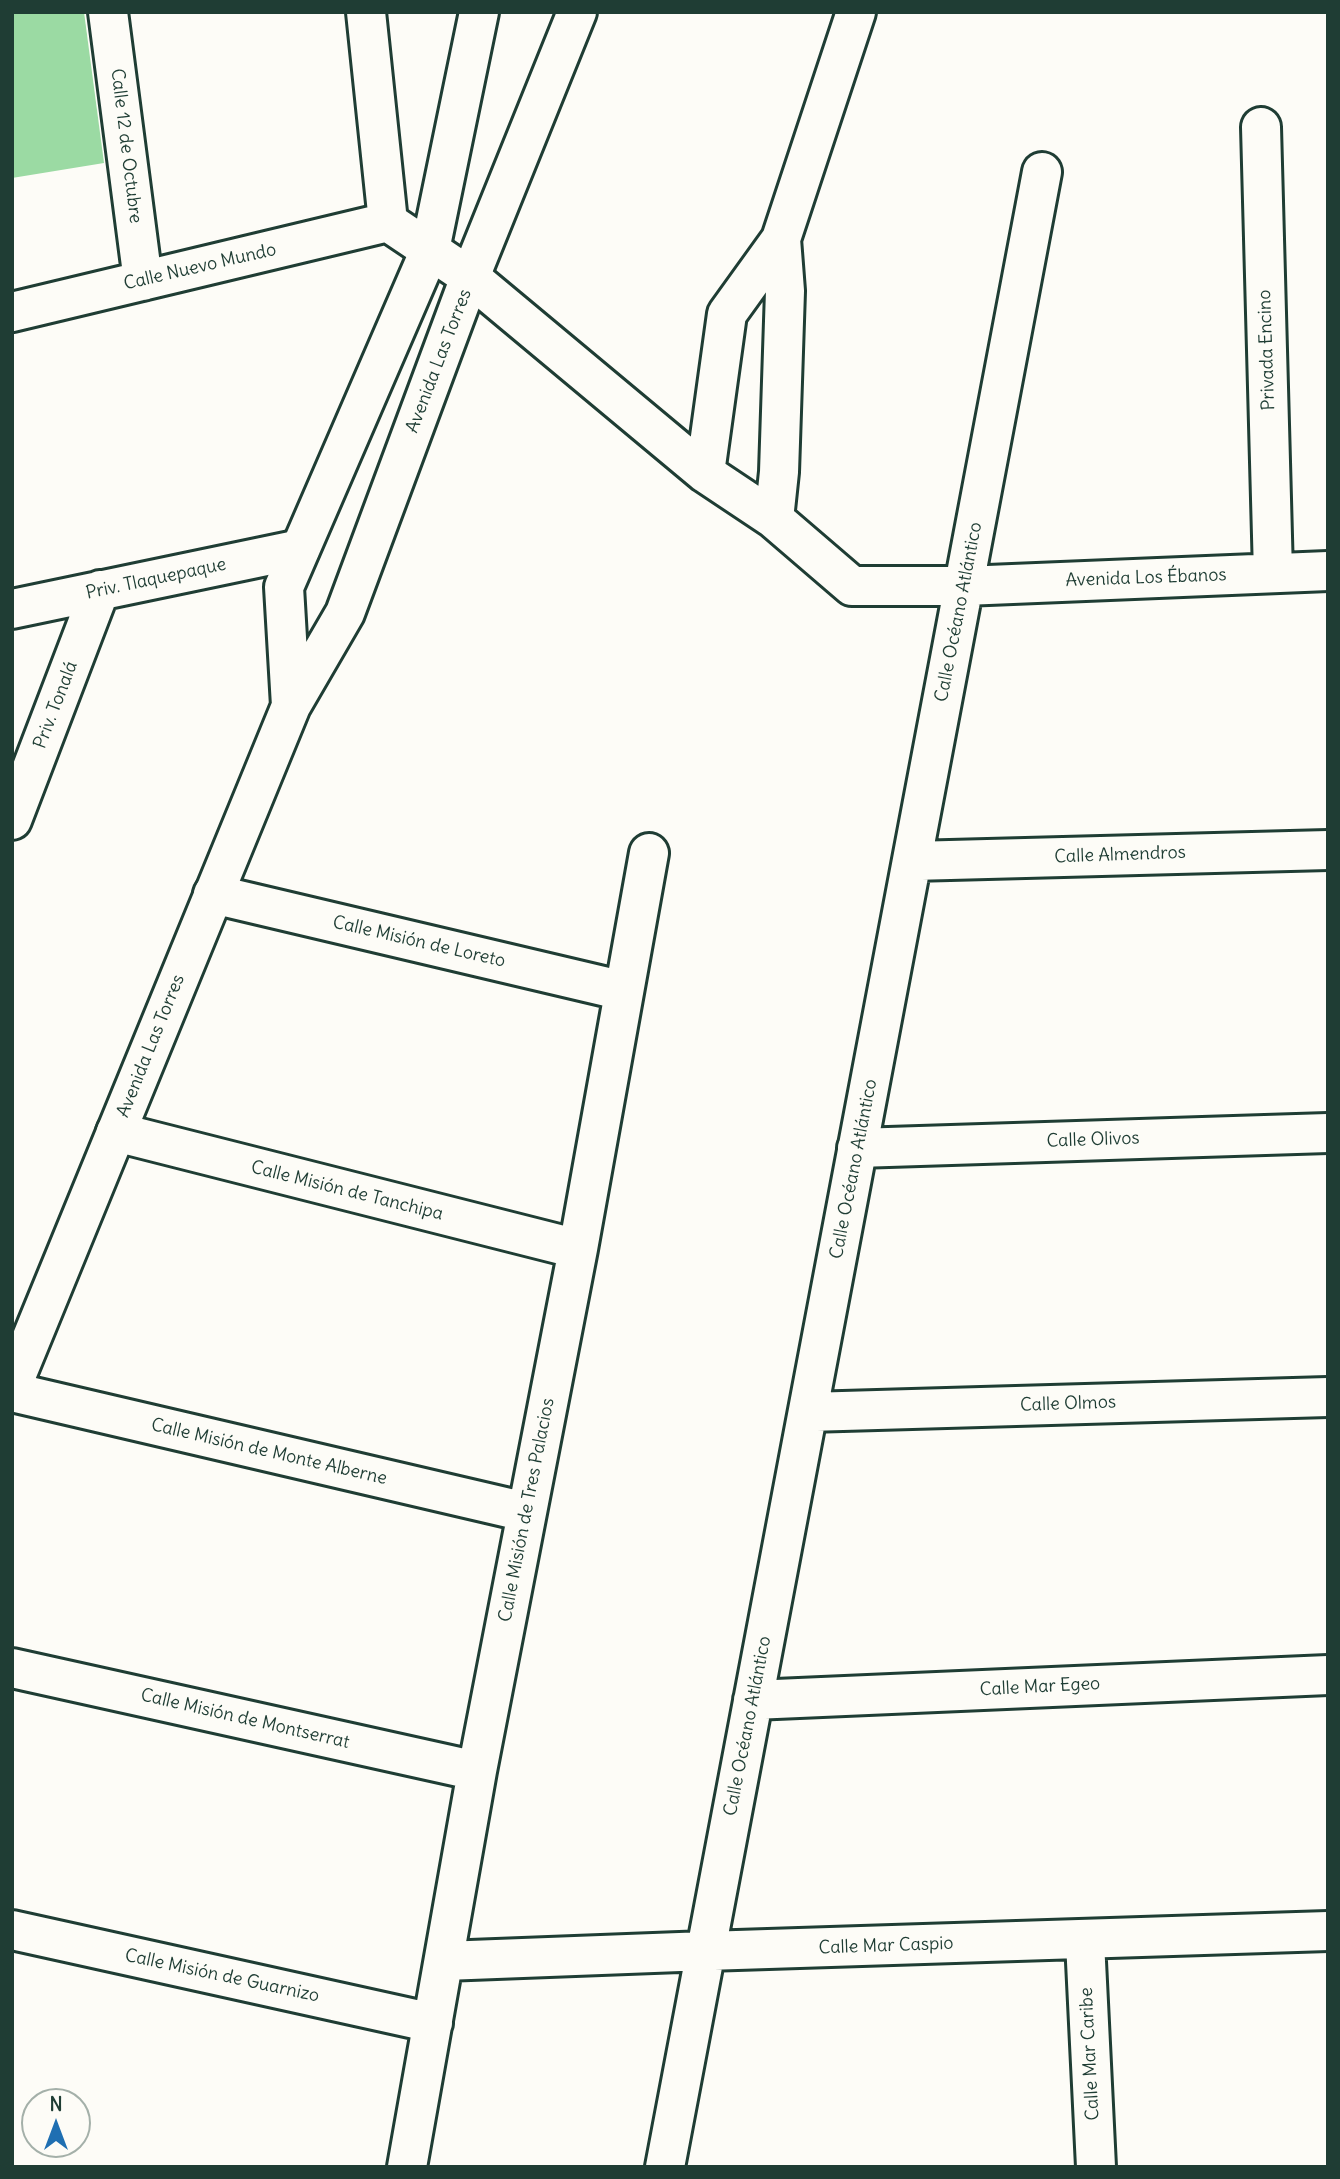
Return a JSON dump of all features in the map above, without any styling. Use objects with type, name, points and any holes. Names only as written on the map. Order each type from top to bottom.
[{"type":"street","name":"Calle 12 de Octubre","points":[[108,12],[143,281]]},
{"type":"street","points":[[366,12],[388,222],[470,277],[705,473],[774,519],[779,472],[785,291],[781,239]]},
{"type":"street","name":"Avenida Las Torres","points":[[291,706],[284,587],[430,250],[479,12]]},
{"type":"street","name":"Avenida Las Torres","points":[[12,1386],[291,706],[345,613],[470,277],[577,12]]},
{"type":"street","points":[[705,473],[727,314],[781,239],[856,12]]},
{"type":"street","name":"Privada Encino","points":[[1261,127],[1273,573]]},
{"type":"street","name":"Calle Océano Atlántico","points":[[665,2167],[1042,172]]},
{"type":"street","name":"Calle Nuevo Mundo","points":[[12,312],[388,222]]},
{"type":"street","name":"Avenida Los Ébanos","points":[[774,519],[852,586],[964,586],[1328,571]]},
{"type":"street","name":"Priv. Tlaquepaque","points":[[12,609],[300,548]]},
{"type":"street","name":"Priv. Tonalá","points":[[12,820],[100,590]]},
{"type":"street","name":"Calle Almendros","points":[[912,861],[1328,850]]},
{"type":"street","name":"Calle Misión de Tres Palacios","points":[[407,2167],[477,1771],[578,1249],[649,853]]},
{"type":"street","name":"Calle Misión de Loreto","points":[[213,894],[624,991]]},
{"type":"street","name":"Calle Misión de Tanchipa","points":[[116,1132],[578,1249]]},
{"type":"street","name":"Calle Olivos","points":[[858,1148],[1328,1133]]},
{"type":"street","name":"Calle Misión de Monte Alberne","points":[[12,1392],[526,1512]]},
{"type":"street","name":"Calle Olmos","points":[[808,1412],[1328,1397]]},
{"type":"street","name":"Calle Misión de Montserrat","points":[[12,1668],[477,1771]]},
{"type":"street","name":"Calle Mar Egeo","points":[[753,1700],[1328,1675]]},
{"type":"street","name":"Calle Misión de Guarnizo","points":[[12,1930],[433,2023]]},
{"type":"street","name":"Calle Mar Caspio","points":[[444,1961],[1328,1931]]},
{"type":"street","name":"Calle Mar Caribe","points":[[1085,1941],[1096,2167]]},
{"type":"green space","points":[[12,12],[84,12],[104,163],[12,178]]}]
